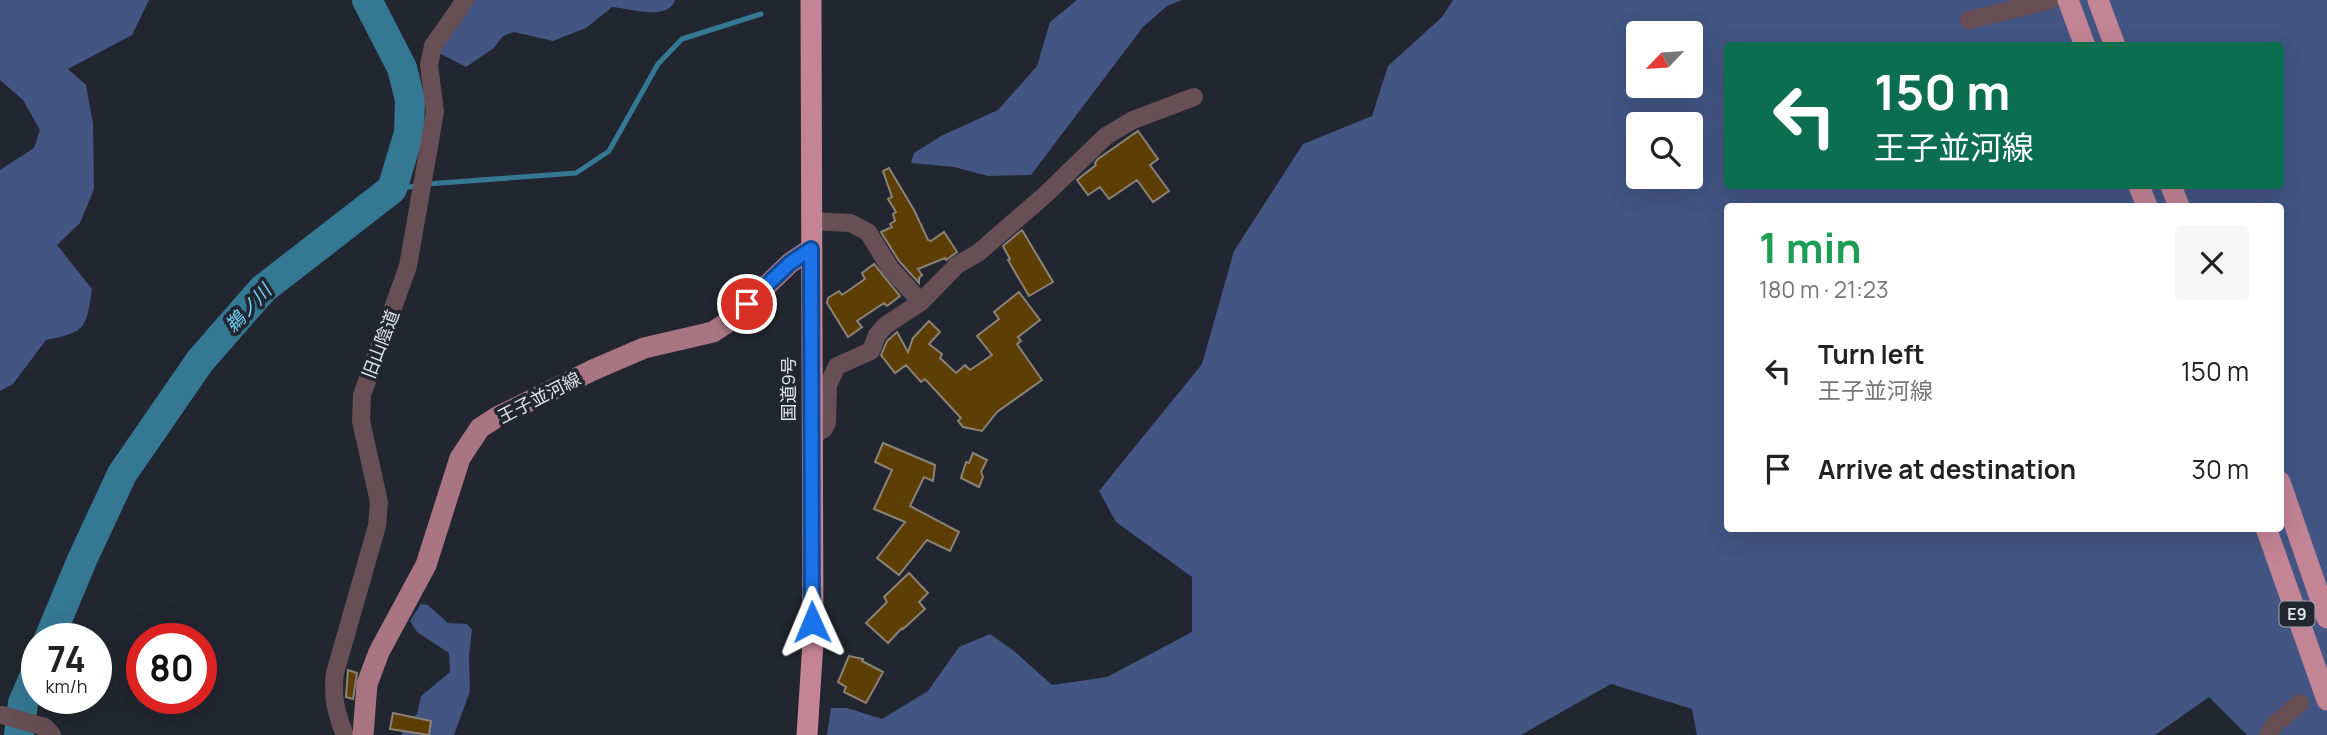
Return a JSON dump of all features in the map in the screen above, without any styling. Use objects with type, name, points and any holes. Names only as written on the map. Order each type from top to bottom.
[{"type":"highway","name":"国道9号","points":[[807,735],[813,642],[811,0]]},
{"type":"highway","points":[[2068,0],[2084,42]]},
{"type":"highway","points":[[2098,0],[2114,42]]},
{"type":"highway","name":"E9","points":[[2284,494],[2327,618]]},
{"type":"highway","name":"E9","points":[[2267,532],[2327,700]]},
{"type":"main road","name":"王子並河線","points":[[363,735],[367,684],[379,652],[426,565],[460,458],[480,428],[508,411],[631,353],[655,344],[713,332],[731,320],[790,263],[811,249]]},
{"type":"street","name":"旧山陰道","points":[[345,735],[332,693],[335,673],[377,526],[379,502],[363,434],[362,395],[408,266],[435,112],[429,65],[433,46],[465,0]]},
{"type":"street","points":[[1969,20],[2051,0]]},
{"type":"street","points":[[811,436],[824,429],[827,423],[828,385],[837,366],[871,351],[877,335],[886,325],[921,302],[957,265],[978,253],[1045,195],[1106,136],[1133,120],[1194,97]]},
{"type":"street","points":[[811,221],[850,223],[867,232],[890,268],[921,302]]},
{"type":"street","points":[[2268,735],[2275,724],[2300,704]]},
{"type":"street","points":[[2,715],[48,731]]},
{"type":"shaded area","points":[[0,0],[149,0],[132,35],[68,69],[86,85],[93,124],[94,189],[80,223],[57,245],[92,289],[85,321],[77,331],[46,340],[13,384],[0,391],[0,170],[34,148],[40,130],[23,100],[0,80]]},
{"type":"shaded area","points":[[473,0],[675,0],[671,7],[656,12],[612,7],[586,28],[553,41],[514,32],[502,37],[494,48],[466,67],[437,52]]},
{"type":"shaded area","points":[[1077,0],[1182,0],[1167,6],[1143,27],[1031,175],[988,176],[954,167],[911,163],[914,153],[941,136],[998,110],[1037,66],[1050,22]]},
{"type":"shaded area","points":[[1453,0],[2327,0],[2327,735],[2247,735],[2209,697],[2155,735],[1697,735],[1692,709],[1611,684],[1521,735],[827,735],[831,708],[847,708],[882,719],[928,691],[959,647],[990,634],[1014,651],[1052,685],[1107,677],[1192,632],[1192,577],[1116,522],[1099,491],[1202,364],[1234,251],[1303,144],[1372,116],[1388,66],[1442,17]]},
{"type":"shaded area","points":[[421,604],[428,605],[448,623],[467,624],[472,630],[469,656],[470,691],[454,735],[402,735],[403,728],[417,714],[421,696],[450,672],[449,653],[417,632],[410,621]]},
{"type":"building","points":[[1138,131],[1158,159],[1150,165],[1169,191],[1153,202],[1137,180],[1109,199],[1100,187],[1088,195],[1077,180],[1096,165],[1098,159]]},
{"type":"building","points":[[889,168],[928,240],[931,241],[944,232],[957,252],[946,260],[945,258],[918,269],[922,275],[919,283],[899,261],[881,232],[892,227],[890,224],[895,221],[893,214],[896,212],[888,199],[892,197],[883,171]]},
{"type":"building","points":[[1022,230],[1053,282],[1029,296],[1003,246]]},
{"type":"building","points":[[874,264],[900,296],[887,306],[884,303],[857,321],[862,327],[848,337],[827,303],[828,298],[839,291],[842,295],[865,279],[862,273]]},
{"type":"building","points":[[1019,292],[1040,320],[1018,337],[1021,341],[1017,344],[1042,380],[997,412],[982,431],[963,427],[958,421],[961,418],[925,379],[921,382],[906,365],[895,373],[881,355],[887,341],[897,332],[908,352],[913,338],[929,321],[940,332],[929,344],[942,354],[940,358],[956,373],[965,365],[970,370],[992,355],[977,336],[999,319],[994,312]]},
{"type":"building","points":[[883,443],[935,465],[933,481],[924,477],[910,506],[959,532],[950,551],[927,540],[899,575],[877,558],[905,522],[874,509],[892,470],[875,462]]},
{"type":"building","points":[[973,453],[987,460],[981,472],[983,477],[979,487],[961,478],[966,462],[969,463]]},
{"type":"building","points":[[909,573],[928,593],[919,602],[925,609],[888,643],[866,623],[887,602],[884,597]]},
{"type":"building","points":[[849,656],[863,659],[862,661],[883,672],[866,703],[844,692],[846,687],[838,682]]},
{"type":"building","points":[[348,670],[357,673],[353,699],[346,697]]},
{"type":"building","points":[[393,713],[431,721],[429,735],[390,729]]},
{"type":"waterway","name":"鵜ノ川","points":[[56,623],[122,474],[200,361],[263,289],[392,189],[409,133],[410,100],[402,68],[367,0]]},
{"type":"waterway","points":[[427,184],[576,173],[609,151],[658,64],[682,39],[761,14]]},
{"type":"waterway","points":[[392,189],[417,186]]},
{"type":"waterway","name":"鵜ノ川","points":[[19,735],[22,714]]},
{"type":"route","points":[[747,304],[790,263],[811,249],[812,622]]}]
